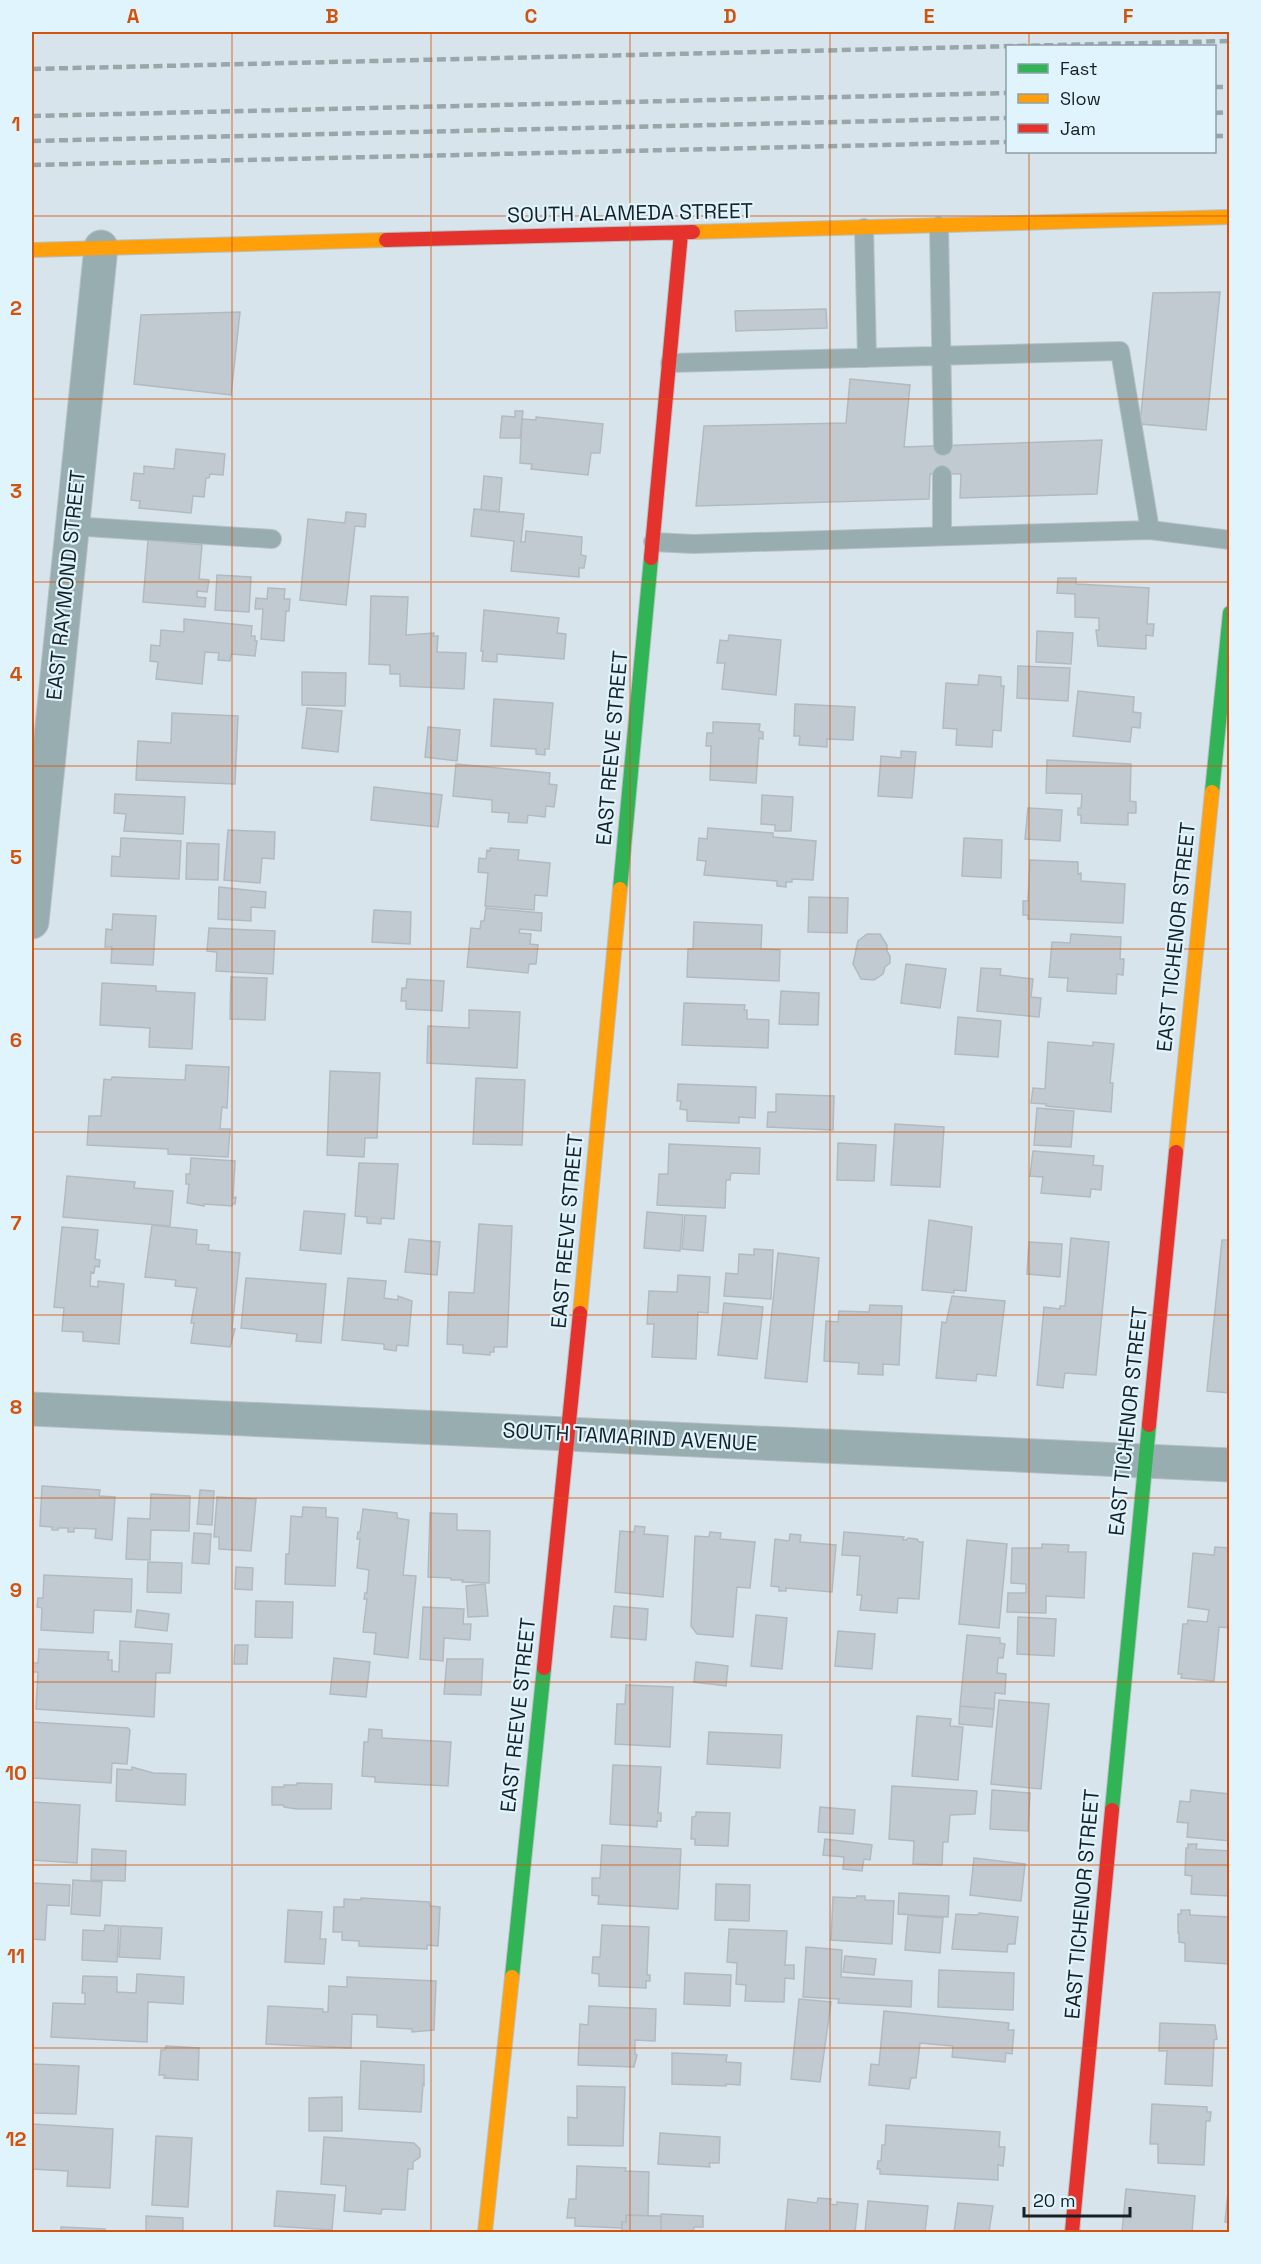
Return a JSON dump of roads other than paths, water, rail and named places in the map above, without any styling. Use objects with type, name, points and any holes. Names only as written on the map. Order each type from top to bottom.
[{"type":"street","name":"SOUTH ALAMEDA STREET","points":[[32,250],[1230,218]]},
{"type":"street","name":"EAST REEVE STREET","points":[[485,2232],[569,1435],[681,233]]},
{"type":"street","name":"EAST RAYMOND STREET","points":[[32,922],[101,247]]},
{"type":"street","name":"EAST TICHENOR STREET","points":[[1072,2232],[1145,1461],[1230,613]]},
{"type":"street","name":"SOUTH TAMARIND AVENUE","points":[[32,1409],[1230,1465]]},
{"type":"lane","points":[[939,226],[943,446]]},
{"type":"lane","points":[[864,228],[867,358]]},
{"type":"lane","points":[[670,363],[1120,351],[1150,530]]},
{"type":"lane","points":[[942,475],[942,536]]},
{"type":"lane","points":[[72,526],[272,539]]},
{"type":"lane","points":[[653,542],[694,544],[1150,530],[1230,540]]},
{"type":"railway","points":[[1059,45],[1230,41]]},
{"type":"railway","points":[[32,69],[1006,46]]},
{"type":"railway","points":[[1216,87],[1230,87]]},
{"type":"railway","points":[[32,116],[1006,93]]},
{"type":"railway","points":[[1216,113],[1230,112]]},
{"type":"railway","points":[[32,141],[1006,118]]},
{"type":"railway","points":[[1216,136],[1230,136]]},
{"type":"railway","points":[[32,165],[1006,142]]}]
